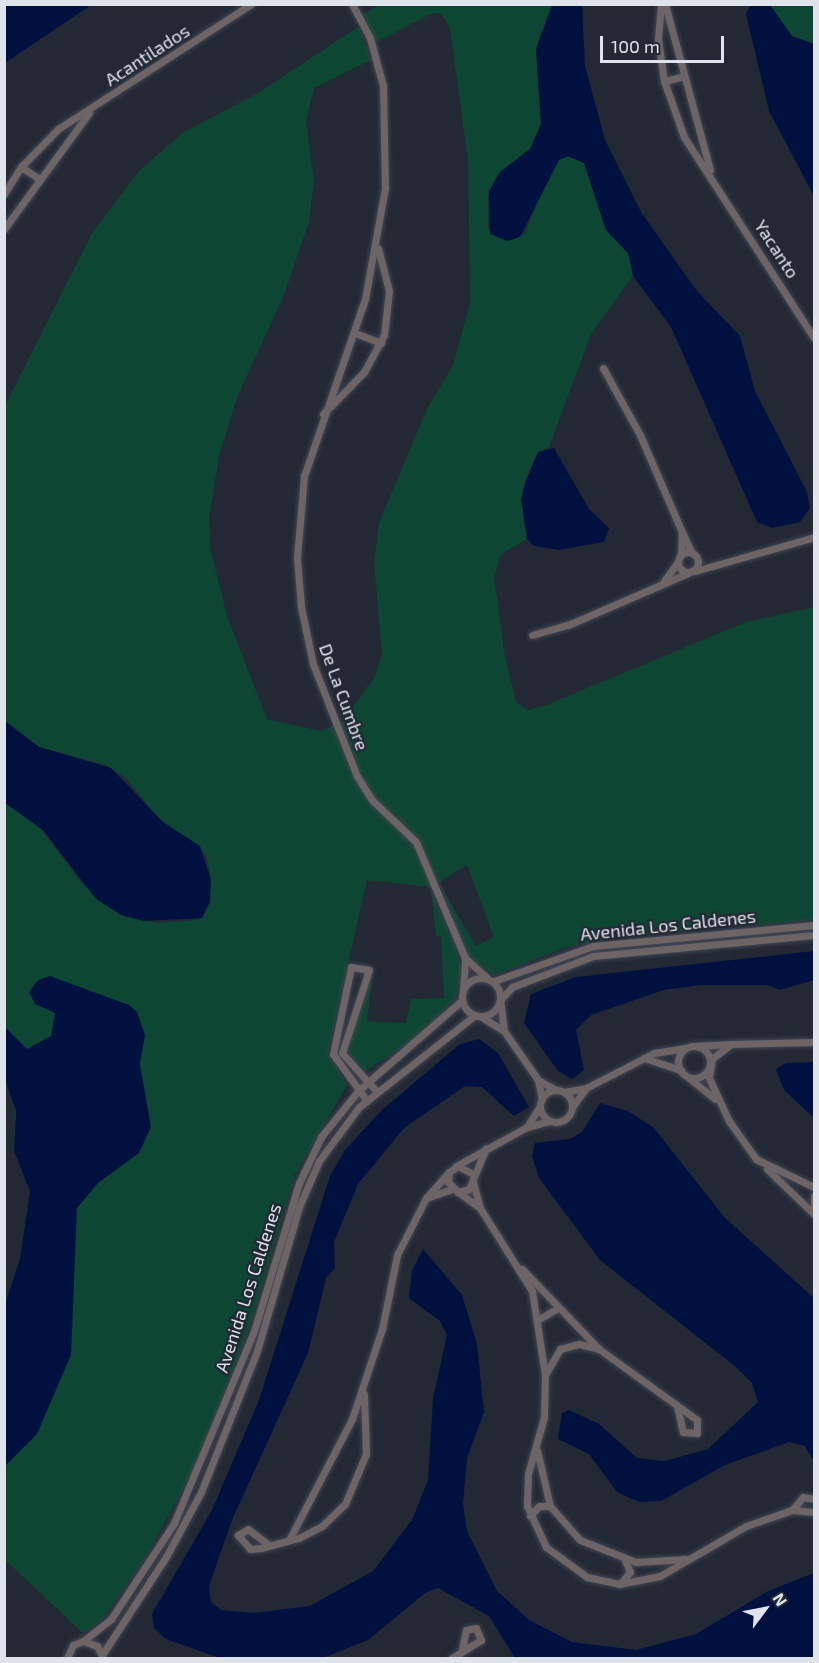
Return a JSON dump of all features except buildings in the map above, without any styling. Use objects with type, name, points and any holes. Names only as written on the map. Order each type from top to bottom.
[{"type":"street","name":"Acantilados","points":[[4,194],[21,167],[58,129],[91,111],[251,4]]},
{"type":"street","name":"De La Cumbre","points":[[352,4],[370,38],[383,86],[386,156],[377,245],[355,333],[321,416],[304,476],[298,540],[301,608],[313,664],[357,776],[372,800],[416,842],[465,958]]},
{"type":"street","name":"Yacanto","points":[[663,4],[682,77],[713,178]]},
{"type":"street","name":"Yacanto","points":[[663,4],[658,39],[664,81],[684,137],[713,178],[814,338]]},
{"type":"street","points":[[664,81],[682,77]]},
{"type":"street","name":"Acantilados","points":[[4,229],[38,178],[91,111]]},
{"type":"street","points":[[21,167],[38,178]]},
{"type":"street","name":"De La Cumbre","points":[[321,416],[364,372],[381,343],[389,302],[377,245]]},
{"type":"street","points":[[355,333],[381,343]]},
{"type":"street","points":[[603,368],[640,435],[682,532],[694,554],[691,572]]},
{"type":"street","points":[[658,587],[679,558],[682,532]]},
{"type":"street","points":[[532,635],[691,572],[814,537]]},
{"type":"street","points":[[679,558],[694,554],[725,561]]},
{"type":"street","points":[[679,558],[691,572]]},
{"type":"street","name":"Avenida Los Caldenes","points":[[463,990],[593,946],[814,925]]},
{"type":"street","name":"Avenida Los Caldenes","points":[[102,1657],[201,1492],[257,1351],[307,1186],[330,1142],[367,1101],[531,976],[593,956],[814,935]]},
{"type":"street","points":[[465,958],[501,989],[504,1031]]},
{"type":"street","points":[[465,958],[460,1002],[477,1016],[504,1031],[538,1080],[541,1103],[549,1121]]},
{"type":"street","points":[[367,1101],[333,1054],[351,967],[369,970],[357,998],[342,1053],[377,1092]]},
{"type":"street","points":[[345,994],[357,998]]},
{"type":"street","name":"Avenida Los Caldenes","points":[[67,1659],[70,1649],[111,1619],[174,1523],[254,1331],[299,1183],[330,1122],[358,1090],[460,1002]]},
{"type":"street","points":[[527,1127],[541,1103],[560,1091],[586,1088],[644,1058],[694,1046],[814,1042]]},
{"type":"street","points":[[644,1058],[700,1077],[731,1044]]},
{"type":"street","points":[[694,1046],[706,1052],[720,1103],[742,1142],[814,1213]]},
{"type":"street","points":[[686,1048],[679,1056],[684,1073],[720,1103]]},
{"type":"street","points":[[538,1080],[560,1091],[573,1106]]},
{"type":"street","points":[[289,1540],[329,1472],[364,1389],[397,1256],[426,1198],[452,1170],[486,1148],[527,1127],[549,1121],[565,1120],[586,1088]]},
{"type":"street","points":[[472,1174],[486,1148]]},
{"type":"street","points":[[766,1166],[814,1187]]},
{"type":"street","points":[[452,1170],[467,1167],[472,1174],[480,1208],[522,1269],[573,1324],[599,1349],[677,1406]]},
{"type":"street","points":[[452,1170],[455,1190],[480,1208]]},
{"type":"street","points":[[426,1198],[473,1182]]},
{"type":"street","points":[[814,1196],[814,1213]]},
{"type":"street","points":[[522,1269],[539,1319],[545,1375],[537,1449],[528,1474],[530,1516],[560,1562],[587,1577],[619,1584],[660,1576],[685,1559],[746,1526],[792,1510],[814,1512]]},
{"type":"street","points":[[539,1319],[558,1308]]},
{"type":"street","points":[[572,1344],[573,1324]]},
{"type":"street","points":[[543,1341],[560,1349]]},
{"type":"street","points":[[545,1375],[560,1349],[572,1344],[599,1349]]},
{"type":"street","points":[[269,1545],[289,1540],[322,1526],[355,1488],[366,1454],[364,1389]]},
{"type":"street","points":[[537,1449],[550,1506],[580,1540],[625,1560],[685,1559]]},
{"type":"street","points":[[792,1510],[803,1497],[814,1499]]},
{"type":"street","points":[[530,1516],[539,1506],[550,1506]]},
{"type":"street","points":[[619,1584],[630,1572],[625,1560]]},
{"type":"street","points":[[83,1641],[102,1657]]},
{"type":"street","points":[[452,1659],[462,1650]]},
{"type":"green space","points":[[379,5],[552,5],[536,49],[541,124],[530,149],[495,179],[488,197],[488,229],[507,241],[525,234],[541,193],[559,160],[568,156],[584,163],[606,230],[631,257],[633,276],[591,334],[549,447],[538,452],[526,480],[521,499],[527,539],[501,554],[494,578],[505,657],[516,702],[528,710],[544,706],[746,622],[814,607],[814,920],[626,936],[567,947],[494,975],[468,956],[440,885],[476,946],[494,937],[467,865],[431,887],[367,880],[328,1052],[347,1085],[295,1175],[248,1332],[192,1473],[144,1560],[102,1620],[83,1633],[5,1560],[5,1304],[20,1259],[30,1191],[14,1151],[15,1103],[5,1079],[5,803],[36,822],[81,883],[121,915],[157,923],[198,920],[205,913],[211,880],[206,854],[157,817],[126,778],[106,765],[39,747],[5,721],[5,406],[92,233],[140,170],[184,132],[258,93],[358,27],[371,60],[314,88],[306,121],[314,182],[309,222],[284,295],[238,395],[219,456],[209,518],[210,547],[227,616],[267,719],[321,731],[342,721],[374,678],[382,654],[374,562],[379,523],[426,411],[453,365],[470,303],[468,160],[450,29],[442,14],[433,13],[376,42],[363,14]]},
{"type":"green space","points":[[770,5],[814,5],[814,44],[792,36]]},
{"type":"green space","points":[[431,891],[457,952],[461,970],[456,998],[417,1037],[363,1073],[345,1048],[373,975],[367,1021],[406,1023],[411,999],[444,998],[441,937],[436,936]]},
{"type":"shaded area","points":[[5,4],[91,4],[91,5],[5,63]]},
{"type":"shaded area","points":[[751,4],[770,5],[792,36],[814,44],[814,196],[769,111],[746,14]]},
{"type":"shaded area","points":[[552,5],[582,5],[585,66],[605,140],[641,212],[697,291],[740,336],[755,391],[807,492],[810,508],[800,522],[772,528],[757,522],[671,327],[633,276],[628,253],[606,230],[584,163],[568,156],[559,160],[520,237],[507,241],[490,234],[489,191],[500,172],[530,149],[541,124],[536,49]]},
{"type":"shaded area","points":[[554,448],[589,509],[609,528],[604,542],[559,550],[534,546],[527,539],[521,499],[526,480],[538,452]]},
{"type":"shaded area","points":[[5,721],[39,747],[111,768],[163,822],[200,846],[211,880],[210,902],[202,918],[143,921],[121,915],[96,899],[44,831],[5,803]]},
{"type":"shaded area","points":[[814,951],[814,980],[780,990],[767,985],[700,985],[664,990],[591,1015],[576,1030],[584,1070],[572,1079],[558,1071],[524,1023],[531,994],[576,977]]},
{"type":"shaded area","points":[[50,976],[129,1005],[137,1012],[145,1035],[140,1064],[151,1127],[139,1153],[98,1183],[77,1208],[71,1355],[37,1434],[5,1466],[5,1304],[20,1259],[30,1191],[14,1151],[16,1111],[5,1079],[5,1027],[27,1049],[51,1036],[55,1013],[35,1004],[29,992],[38,980]]},
{"type":"shaded area","points":[[479,1039],[498,1053],[529,1107],[514,1116],[482,1087],[465,1086],[404,1128],[358,1184],[334,1242],[335,1268],[326,1278],[308,1353],[232,1520],[209,1586],[211,1602],[221,1610],[253,1613],[310,1606],[373,1571],[412,1520],[428,1480],[433,1399],[447,1335],[440,1321],[409,1298],[412,1271],[423,1249],[462,1295],[477,1344],[484,1412],[467,1458],[463,1504],[467,1531],[497,1591],[529,1620],[572,1642],[636,1650],[696,1634],[768,1591],[814,1573],[814,1658],[515,1658],[489,1616],[438,1588],[425,1593],[368,1640],[323,1658],[220,1658],[166,1639],[154,1628],[152,1614],[212,1510],[259,1400],[330,1176],[345,1150],[382,1110],[460,1044]]},
{"type":"shaded area","points":[[814,1062],[814,1118],[784,1090],[776,1069],[786,1063]]},
{"type":"shaded area","points":[[600,1103],[628,1111],[654,1128],[725,1218],[814,1298],[814,1462],[805,1446],[789,1442],[725,1465],[661,1501],[639,1502],[617,1492],[589,1454],[558,1439],[562,1413],[569,1410],[599,1424],[637,1458],[665,1461],[708,1449],[758,1402],[752,1383],[736,1367],[600,1260],[539,1178],[532,1156],[535,1143],[570,1139],[582,1132]]}]
